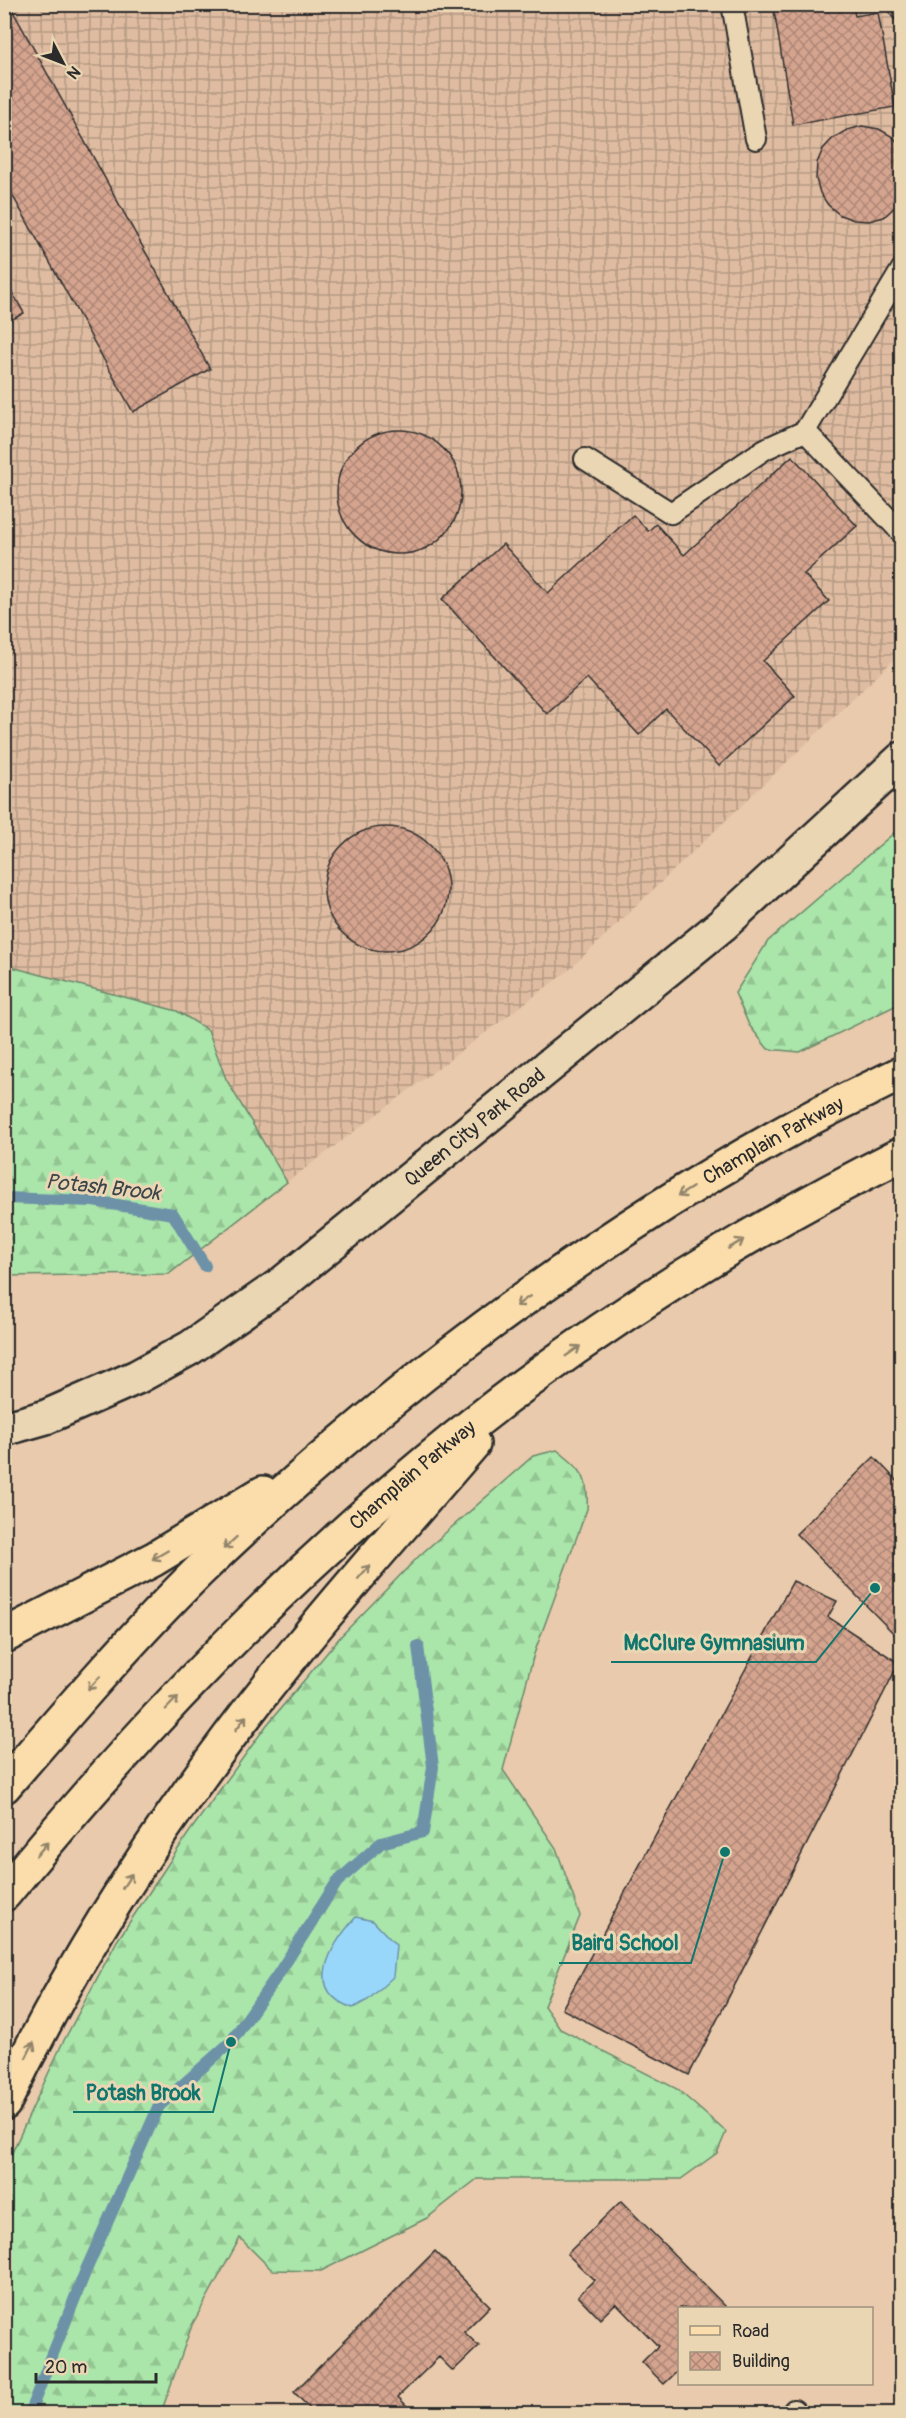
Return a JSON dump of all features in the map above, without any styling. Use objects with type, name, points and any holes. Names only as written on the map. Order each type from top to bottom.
[{"type":"main road","name":"Champlain Parkway","points":[[4,1786],[88,1688],[199,1572],[367,1420],[508,1312],[604,1244],[799,1125],[902,1073]]},
{"type":"main road","name":"Champlain Parkway","points":[[4,1894],[142,1734],[280,1593],[342,1534],[525,1384],[735,1245],[902,1154]]},
{"type":"main road","points":[[4,2103],[88,1943],[165,1825],[296,1651],[525,1384]]},
{"type":"main road","points":[[4,1636],[201,1532],[280,1482],[367,1420]]},
{"type":"street","name":"Queen City Park Road","points":[[4,1429],[46,1417],[137,1377],[190,1348],[284,1283],[722,925],[902,759]]},
{"type":"lane","points":[[732,4],[756,139]]},
{"type":"lane","points":[[897,4],[902,11]]},
{"type":"lane","points":[[585,459],[671,513],[765,449],[805,431],[902,269]]},
{"type":"lane","points":[[805,431],[902,533]]},
{"type":"shaded area","points":[[4,5],[901,5],[901,653],[569,970],[287,1182],[226,1079],[207,1030],[177,1011],[5,965]]},
{"type":"green space","points":[[901,827],[901,1003],[800,1052],[768,1049],[749,1025],[735,993],[768,941]]},
{"type":"green space","points":[[4,965],[177,1011],[208,1030],[226,1079],[287,1182],[169,1274],[5,1276]]},
{"type":"green space","points":[[557,1450],[573,1463],[582,1475],[587,1489],[587,1509],[534,1654],[503,1770],[556,1848],[580,1916],[544,2006],[560,2029],[677,2089],[726,2132],[717,2153],[681,2179],[477,2179],[427,2218],[321,2271],[272,2270],[240,2238],[192,2325],[161,2413],[5,2414],[5,2168],[61,2046],[117,1941],[188,1834],[266,1726],[341,1636],[420,1555],[533,1456]]},
{"type":"water","points":[[356,1917],[373,1921],[396,1945],[393,1977],[368,2000],[353,2008],[337,2000],[328,1991],[325,1979],[326,1967],[331,1954]]},
{"type":"building","points":[[4,4],[9,4],[210,369],[133,412],[4,180]]},
{"type":"building","points":[[773,4],[853,4],[855,16],[878,12],[895,107],[793,125]]},
{"type":"building","points":[[862,126],[879,129],[893,137],[902,147],[902,200],[884,217],[869,221],[854,220],[840,215],[828,205],[820,193],[816,179],[817,163],[823,149],[833,138],[847,130]]},
{"type":"building","points":[[4,278],[24,313],[4,324]]},
{"type":"building","points":[[399,430],[423,434],[443,448],[457,468],[461,492],[457,516],[443,536],[423,550],[399,554],[375,550],[355,536],[341,516],[337,492],[341,468],[355,448],[375,434]]},
{"type":"building","points":[[792,456],[857,526],[804,574],[829,601],[763,661],[795,696],[719,766],[666,709],[639,735],[587,678],[547,714],[442,599],[503,544],[548,593],[633,515],[648,531],[656,524],[684,555]]},
{"type":"building","points":[[386,827],[410,831],[430,845],[444,865],[448,889],[444,913],[430,933],[410,947],[386,951],[362,947],[342,933],[328,913],[324,889],[328,865],[342,845],[362,831]]},
{"type":"building","points":[[874,1457],[902,1486],[902,1642],[796,1534]]},
{"type":"building","points":[[793,1581],[837,1601],[828,1617],[899,1663],[689,2075],[562,2009]]},
{"type":"building","points":[[621,2201],[726,2307],[678,2307],[678,2371],[664,2384],[642,2362],[658,2346],[616,2303],[600,2319],[578,2296],[594,2280],[567,2254]]},
{"type":"building","points":[[435,2251],[490,2306],[464,2332],[479,2346],[453,2371],[439,2357],[398,2397],[412,2411],[410,2414],[315,2414],[294,2392]]},
{"type":"waterway","name":"Potash Brook","points":[[4,1198],[93,1201],[173,1214],[205,1266]]},
{"type":"waterway","name":"Potash Brook","points":[[29,2414],[86,2270],[159,2106],[231,2042],[279,1973],[337,1882],[381,1843],[423,1832],[433,1767],[418,1646]]},
{"type":"place","name":"McClure Gymnasium","points":[[875,1588]]},
{"type":"place","name":"Baird School","points":[[725,1852]]},
{"type":"place","name":"Potash Brook","points":[[231,2042]]}]
